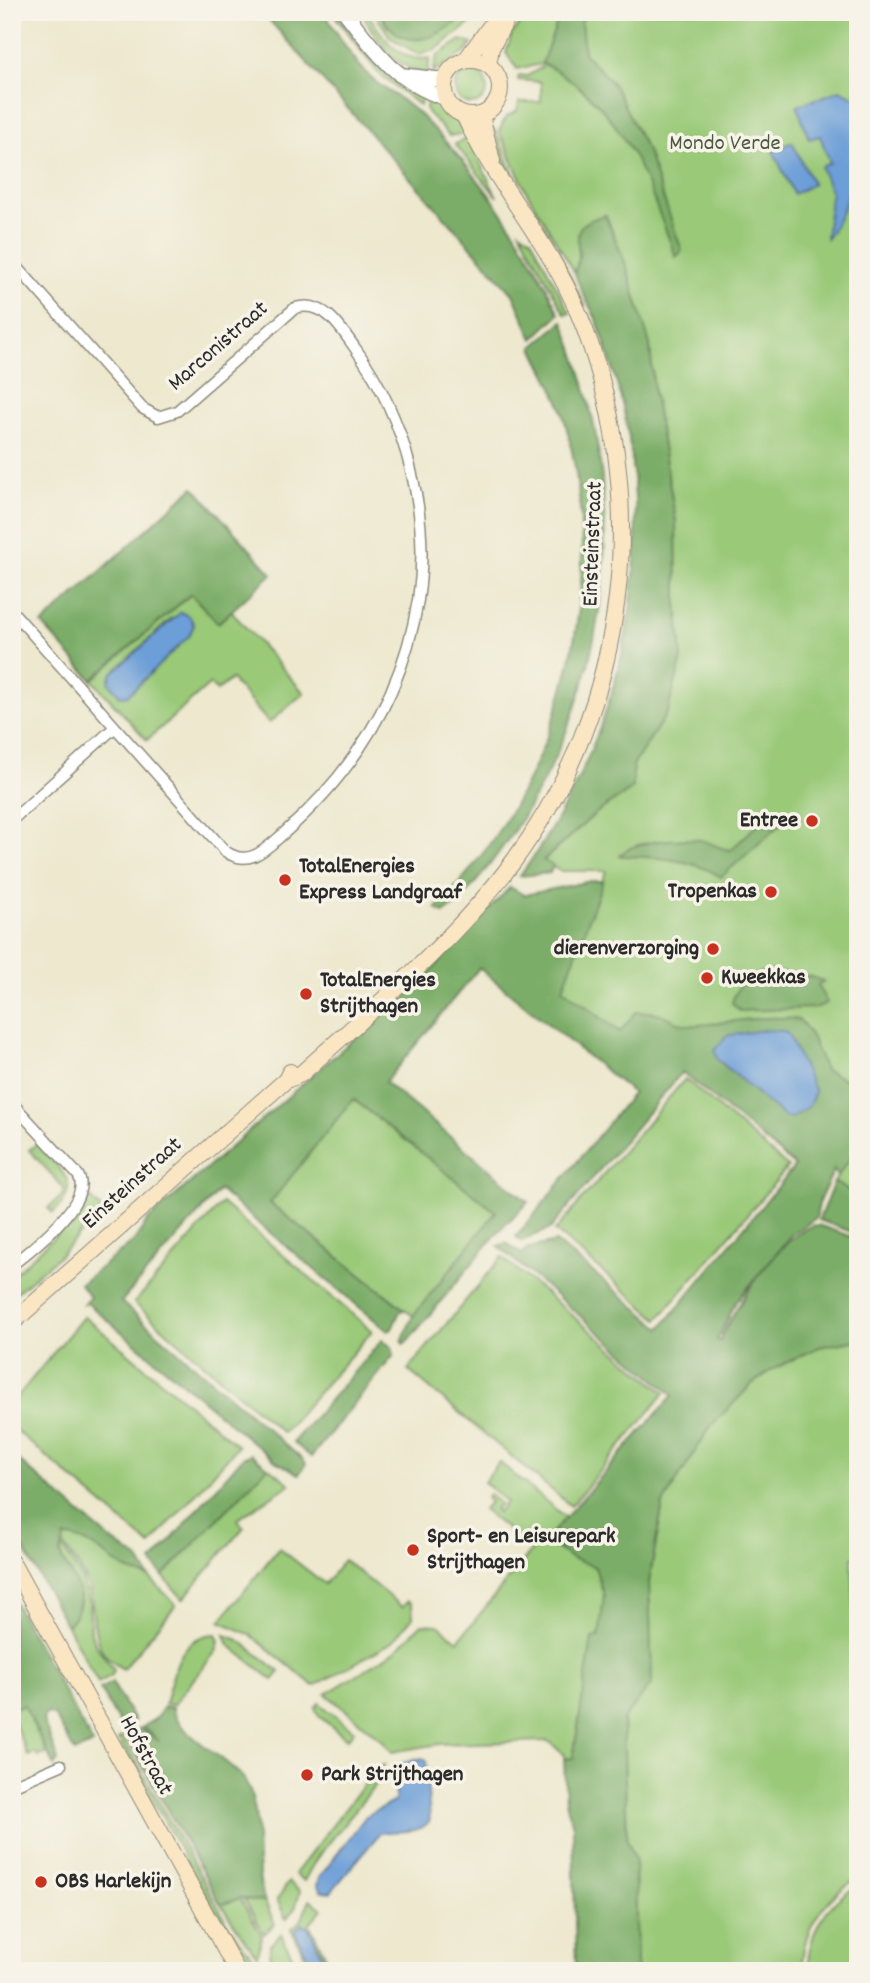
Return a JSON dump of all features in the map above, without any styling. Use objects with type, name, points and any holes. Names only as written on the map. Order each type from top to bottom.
[{"type":"main road","points":[[465,61],[473,60],[488,65],[499,80],[500,89],[494,105],[481,115],[464,115],[449,106],[445,98],[444,80],[449,71],[465,61],[504,12]]},
{"type":"main road","points":[[488,65],[491,48],[511,12]]},
{"type":"main road","name":"Einsteinstraat","points":[[12,1323],[286,1080],[301,1074],[436,951],[498,880],[531,835],[554,798],[584,732],[609,652],[619,587],[622,523],[619,466],[598,369],[583,324],[554,262],[493,164],[479,147],[464,115]]},
{"type":"main road","name":"Einsteinstraat","points":[[481,115],[493,164]]},
{"type":"main road","name":"Hofstraat","points":[[12,1563],[237,1971]]},
{"type":"street","points":[[345,12],[380,56],[411,85],[445,98]]},
{"type":"street","points":[[400,75],[444,80]]},
{"type":"street","name":"Marconistraat","points":[[12,261],[142,408],[158,417],[177,411],[295,308],[312,305],[319,307],[347,336],[371,374],[394,421],[408,459],[421,547],[418,600],[408,645],[391,694],[366,741],[328,791],[292,826],[260,854],[244,859],[231,856],[115,727]]},
{"type":"street","points":[[12,611],[115,727],[12,820]]},
{"type":"street","points":[[12,1103],[79,1175],[83,1185],[82,1194],[72,1210],[12,1265]]},
{"type":"street","points":[[12,1786],[61,1765]]},
{"type":"green space","points":[[262,12],[324,12],[364,71],[416,111],[463,161],[516,234],[559,314],[533,339],[513,294]]},
{"type":"green space","points":[[332,12],[335,12],[372,61],[394,80],[422,96],[420,106],[377,72]]},
{"type":"green space","points":[[361,12],[367,12],[378,30],[400,52],[419,59],[430,58],[427,74],[415,71],[395,59],[380,42]]},
{"type":"green space","points":[[373,12],[379,12],[387,27],[465,15],[468,12],[485,12],[435,50],[418,54],[391,38]]},
{"type":"green space","points":[[380,12],[468,12],[433,36],[410,39],[389,26]]},
{"type":"green space","name":"Mondo Verde","points":[[529,12],[858,12],[858,1234],[819,1220],[837,1177],[834,1169],[620,1032],[562,989],[606,871],[560,871],[543,861],[596,813],[633,788],[633,765],[667,713],[682,659],[677,603],[676,522],[654,394],[650,345],[626,265],[606,215],[579,230],[579,260],[575,273],[526,191],[499,131],[506,117],[517,111],[519,102],[541,102],[541,82],[518,80],[519,75],[527,76],[542,67],[542,64],[517,69],[506,53],[512,34]]},
{"type":"green space","points":[[561,12],[586,12],[581,22],[584,53],[614,85],[647,151],[682,251],[676,257],[642,172],[612,122],[593,100],[570,80],[542,63]]},
{"type":"green space","points":[[461,40],[472,44],[466,52],[433,72],[437,56]]},
{"type":"green space","points":[[471,72],[482,77],[487,88],[482,99],[471,104],[460,99],[455,88],[460,77]]},
{"type":"green space","points":[[427,98],[439,103],[467,133],[449,136],[426,111]]},
{"type":"green space","points":[[494,129],[522,194],[549,235],[585,306],[583,307],[509,176],[489,130]]},
{"type":"green space","points":[[468,138],[497,197],[455,144]]},
{"type":"green space","points":[[605,215],[626,265],[650,345],[654,394],[676,522],[677,603],[682,659],[667,713],[633,765],[633,788],[596,813],[543,860],[553,866],[550,873],[520,876],[552,827],[580,776],[602,723],[630,613],[635,556],[635,498],[629,439],[607,350],[575,272],[579,259],[579,230],[586,222]]},
{"type":"green space","points":[[520,231],[531,238],[570,313],[565,314]]},
{"type":"green space","points":[[563,321],[585,387],[599,454],[604,520],[602,586],[591,652],[572,716],[545,778],[509,838],[487,868],[459,902],[443,913],[436,908],[481,856],[517,800],[546,739],[566,676],[579,610],[582,543],[577,476],[562,410],[533,347]]},
{"type":"green space","points":[[194,487],[272,574],[218,623],[191,594],[92,680],[42,624]]},
{"type":"green space","points":[[191,594],[218,623],[231,611],[304,693],[269,723],[231,679],[217,691],[210,684],[147,740],[92,680]],"holes":[[[172,618],[194,625],[189,636],[128,695],[120,696],[109,679],[112,673]]]},
{"type":"green space","points":[[767,809],[783,822],[721,877],[685,862],[620,856],[634,846],[681,839],[700,840],[731,850],[766,816]]},
{"type":"green space","points":[[603,881],[563,989],[620,1032],[636,1012],[655,1012],[691,1025],[767,1018],[800,1021],[808,1031],[825,1070],[858,1085],[858,1147],[837,1177],[834,1170],[820,1199],[816,1218],[791,1235],[736,1302],[717,1340],[720,1341],[747,1292],[775,1255],[805,1229],[818,1225],[858,1239],[858,1340],[819,1347],[773,1369],[752,1384],[710,1427],[663,1503],[649,1582],[652,1683],[623,1720],[627,1840],[635,1859],[637,1971],[576,1971],[573,1826],[566,1802],[564,1759],[573,1758],[592,1638],[599,1637],[604,1596],[595,1567],[571,1558],[550,1542],[551,1534],[673,1395],[498,1246],[506,1243],[522,1254],[529,1248],[556,1242],[661,1328],[795,1166],[682,1072],[550,1229],[521,1241],[516,1237],[633,1093],[479,968],[385,1082],[528,1202],[498,1232],[408,1341],[403,1344],[402,1341],[413,1316],[496,1212],[353,1099],[270,1203],[405,1310],[400,1311],[392,1329],[388,1331],[219,1190],[121,1302],[303,1460],[306,1464],[299,1474],[275,1461],[87,1303],[84,1304],[90,1297],[80,1284],[133,1242],[149,1219],[431,971],[510,887],[524,895]]},
{"type":"green space","points":[[766,971],[812,977],[824,982],[818,986],[827,1003],[815,1008],[740,1011],[732,1003],[737,990],[748,978]]},
{"type":"green space","points":[[685,1079],[788,1167],[658,1319],[555,1231]]},
{"type":"green space","points":[[353,1098],[496,1212],[413,1316],[270,1203]]},
{"type":"green space","points":[[37,1144],[61,1170],[68,1185],[62,1203],[53,1213],[48,1208],[62,1196],[64,1188],[29,1150]]},
{"type":"green space","points":[[834,1182],[858,1196],[858,1234],[819,1220]]},
{"type":"green space","points":[[90,1197],[102,1210],[60,1255],[12,1296],[12,1276],[80,1213]]},
{"type":"green space","points":[[222,1203],[372,1331],[283,1433],[134,1303]]},
{"type":"green space","points":[[502,1257],[665,1393],[571,1506],[408,1370]]},
{"type":"green space","points":[[84,1316],[238,1446],[150,1545],[12,1427],[12,1403]]},
{"type":"green space","points":[[382,1340],[392,1347],[394,1355],[311,1457],[293,1442]]},
{"type":"green space","points":[[858,1340],[858,1556],[852,1557],[858,1700],[858,1878],[835,1895],[817,1917],[806,1942],[802,1971],[637,1971],[635,1859],[627,1840],[623,1720],[652,1683],[649,1582],[663,1504],[710,1427],[752,1384],[773,1369],[819,1347]]},
{"type":"green space","points":[[251,1454],[268,1467],[163,1576],[152,1562],[242,1458]]},
{"type":"green space","points":[[12,1455],[110,1539],[139,1560],[149,1577],[130,1571],[83,1541],[65,1537],[60,1555],[76,1583],[80,1599],[75,1616],[67,1626],[12,1528]]},
{"type":"green space","points":[[499,1462],[566,1518],[551,1535],[550,1542],[561,1552],[593,1566],[603,1584],[599,1637],[592,1639],[573,1759],[564,1759],[564,1755],[549,1741],[439,1744],[392,1752],[383,1741],[326,1694],[395,1651],[422,1624],[438,1625],[458,1641],[532,1550],[483,1510],[490,1502],[486,1498],[489,1494],[500,1504],[495,1509],[498,1512],[506,1502],[484,1482]]},
{"type":"green space","points":[[268,1467],[290,1484],[237,1520],[244,1527],[183,1599],[163,1576]]},
{"type":"green space","points":[[65,1536],[75,1537],[100,1549],[129,1571],[149,1577],[176,1605],[123,1669],[112,1662],[99,1645],[88,1585],[63,1544]]},
{"type":"green space","points":[[62,1546],[82,1578],[89,1601],[91,1633],[95,1644],[114,1670],[112,1675],[98,1683],[67,1626],[77,1612],[80,1601],[79,1592],[61,1558]]},
{"type":"green space","points":[[279,1548],[325,1584],[344,1560],[402,1607],[408,1601],[412,1604],[413,1617],[391,1643],[314,1686],[251,1635],[220,1621]]},
{"type":"green space","points":[[12,1598],[93,1744],[75,1752],[54,1715],[46,1713],[43,1719],[58,1760],[54,1766],[24,1705],[12,1709]]},
{"type":"green space","points":[[216,1634],[219,1641],[217,1650],[173,1705],[165,1704],[179,1658],[185,1649],[203,1636]]},
{"type":"green space","points":[[225,1635],[239,1640],[280,1672],[273,1680],[229,1645]]},
{"type":"green space","points":[[112,1682],[134,1721],[122,1728],[100,1689]]},
{"type":"green space","points":[[319,1703],[354,1731],[347,1739],[319,1716],[315,1708]]},
{"type":"green space","points":[[23,1704],[47,1753],[38,1757],[36,1753],[28,1756],[12,1718],[12,1709]]},
{"type":"green space","points":[[164,1707],[173,1708],[181,1726],[244,1779],[254,1807],[259,1872],[265,1902],[240,1898],[221,1905],[126,1736],[141,1728],[159,1741],[143,1727],[156,1718]]},
{"type":"green space","points":[[122,1737],[228,1925],[263,1971],[249,1971],[118,1740]]},
{"type":"green space","points":[[384,1765],[381,1778],[316,1859],[304,1881],[295,1874],[375,1770]]},
{"type":"green space","points":[[289,1882],[300,1891],[295,1908],[286,1919],[277,1899]]},
{"type":"green space","points":[[858,1885],[858,1971],[808,1971],[811,1944],[821,1920],[837,1901]]},
{"type":"green space","points":[[240,1898],[262,1936],[257,1956],[221,1905]]},
{"type":"green space","points":[[244,1899],[265,1902],[275,1924],[264,1934]]},
{"type":"green space","points":[[310,1899],[322,1909],[309,1924],[334,1971],[308,1962],[291,1929],[301,1921]],"holes":[[[304,1924],[325,1958],[324,1962],[309,1956],[295,1931]]]},
{"type":"green space","points":[[281,1934],[295,1962],[295,1971],[277,1971],[270,1955],[270,1945]]},
{"type":"water","points":[[840,90],[856,98],[858,103],[856,158],[844,207],[826,240],[831,193],[821,167],[830,163],[820,136],[809,139],[797,106]]},
{"type":"water","points":[[792,142],[813,184],[794,194],[773,151]]},
{"type":"water","points":[[181,612],[190,617],[194,625],[189,636],[128,695],[120,696],[109,683],[112,673]]},
{"type":"water","points":[[763,1030],[783,1031],[788,1034],[815,1092],[809,1106],[792,1118],[784,1117],[717,1059],[715,1050],[726,1036]]},
{"type":"water","points":[[422,1758],[426,1760],[430,1820],[426,1825],[414,1830],[380,1833],[331,1892],[321,1891],[317,1885],[319,1878],[366,1816],[395,1801],[399,1764]]},
{"type":"water","points":[[302,1924],[308,1926],[325,1962],[313,1959],[303,1947],[295,1931]]},
{"type":"place","name":"Entree","points":[[812,821]]},
{"type":"place","name":"TotalEnergies Express Landgraaf","points":[[285,880]]},
{"type":"place","name":"Tropenkas","points":[[771,892]]},
{"type":"place","name":"dierenverzorging","points":[[713,949]]},
{"type":"place","name":"Kweekkas","points":[[707,978]]},
{"type":"place","name":"TotalEnergies Strijthagen","points":[[306,994]]},
{"type":"place","name":"Sport- en Leisurepark Strijthagen","points":[[413,1550]]},
{"type":"place","name":"Park Strijthagen","points":[[307,1775]]},
{"type":"place","name":"OBS Harlekijn","points":[[41,1882]]}]
